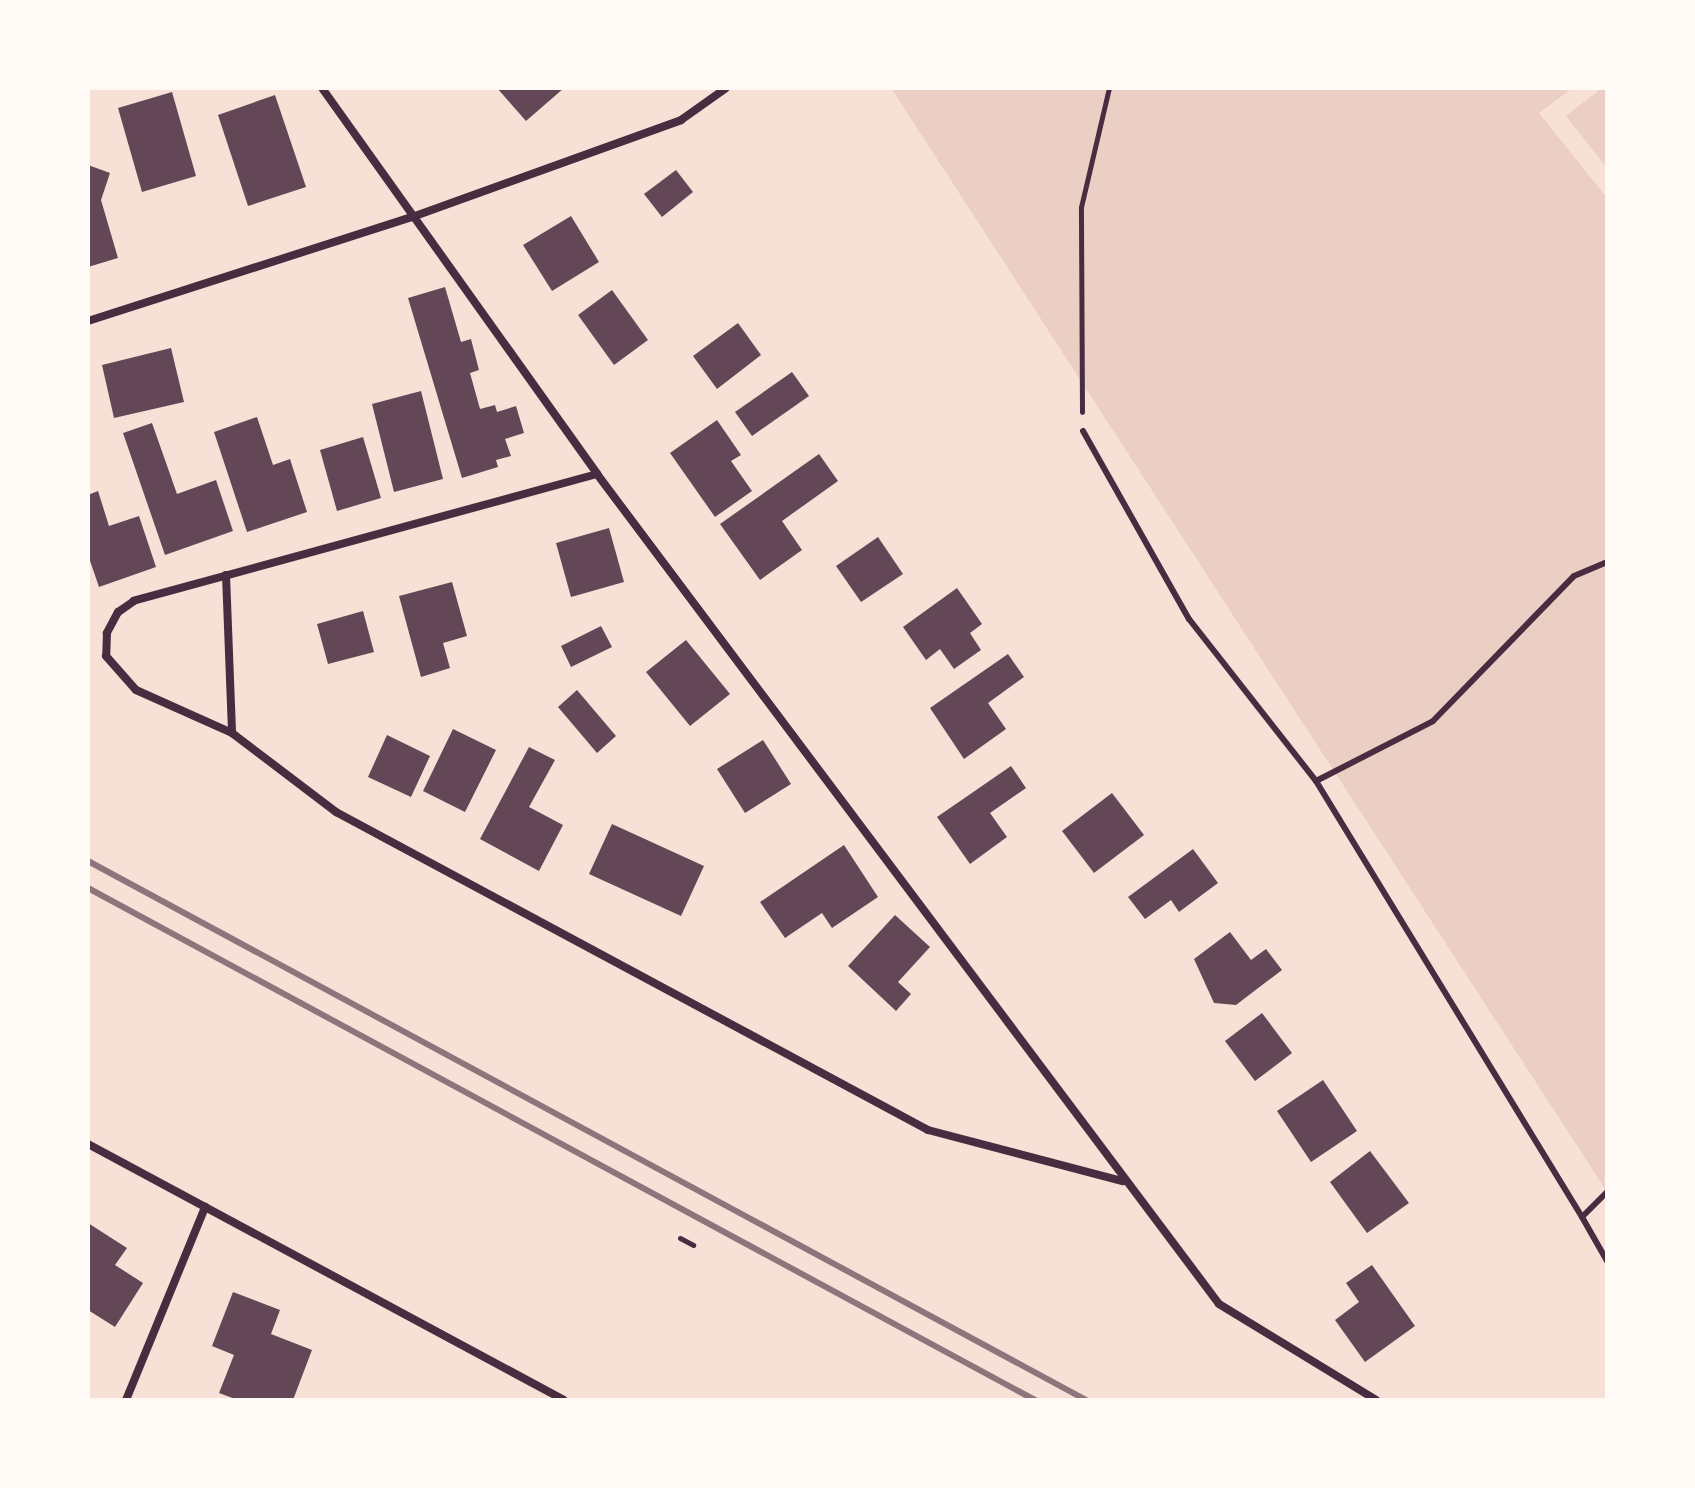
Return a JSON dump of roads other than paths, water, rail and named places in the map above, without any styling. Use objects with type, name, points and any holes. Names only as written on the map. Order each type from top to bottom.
[{"type":"street","points":[[322,88],[597,474],[1123,1181],[1219,1304],[1376,1400]]},
{"type":"street","points":[[88,321],[415,216],[681,120],[726,88]]},
{"type":"street","points":[[597,474],[134,601],[118,612],[107,633],[106,656],[116,673],[136,690],[232,733],[336,812],[928,1130],[1123,1181]]},
{"type":"street","points":[[226,575],[232,733]]},
{"type":"street","points":[[88,1144],[564,1400]]},
{"type":"street","points":[[126,1400],[205,1207]]},
{"type":"lane","points":[[1083,431],[1189,619],[1316,781],[1607,1261]]},
{"type":"lane","points":[[1316,781],[1433,721],[1574,576],[1607,562]]},
{"type":"lane","points":[[1582,1217],[1607,1192]]},
{"type":"railway","points":[[88,861],[1086,1400]]},
{"type":"railway","points":[[88,888],[1035,1400]]}]
